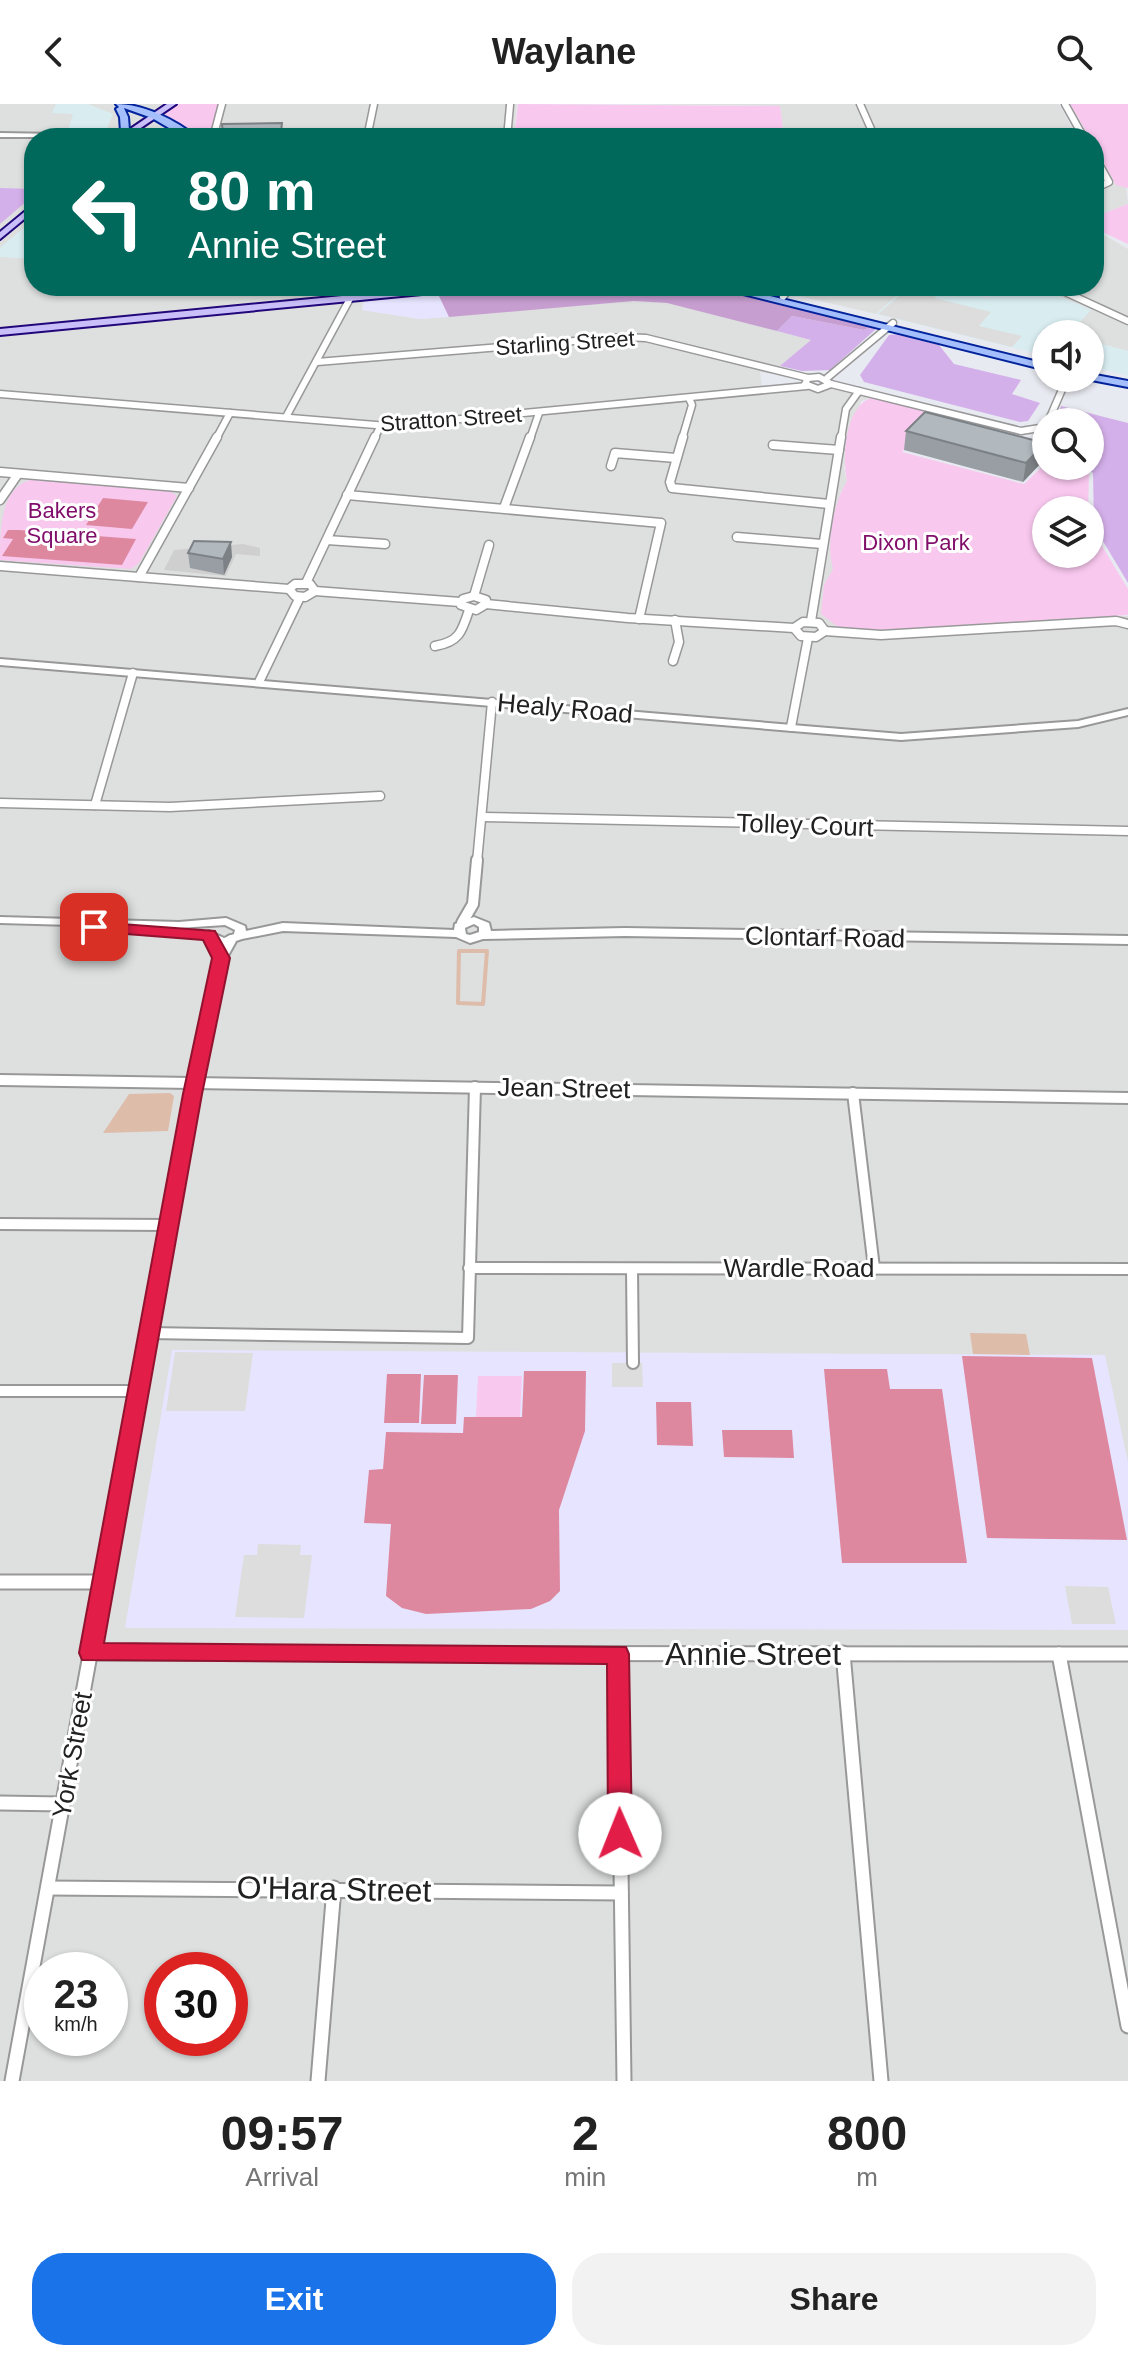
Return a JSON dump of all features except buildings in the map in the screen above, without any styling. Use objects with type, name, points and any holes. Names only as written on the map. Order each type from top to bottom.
[{"type":"main road","points":[[108,104],[149,116],[174,128]]},
{"type":"main road","points":[[149,116],[161,104]]},
{"type":"main road","points":[[130,128],[172,104]]},
{"type":"main road","points":[[120,106],[124,117],[121,128]]},
{"type":"main road","points":[[0,236],[24,216]]},
{"type":"main road","points":[[0,330],[351,296]]},
{"type":"main road","points":[[760,296],[1032,361]]},
{"type":"main road","points":[[779,296],[891,326]]},
{"type":"street","points":[[216,128],[222,104]]},
{"type":"street","points":[[369,128],[374,104]]},
{"type":"street","points":[[508,128],[510,104]]},
{"type":"street","points":[[860,104],[871,128]]},
{"type":"street","points":[[1065,104],[1078,128]]},
{"type":"street","points":[[0,135],[24,135]]},
{"type":"street","points":[[286,417],[351,296]]},
{"type":"street","points":[[1074,296],[1128,321]]},
{"type":"street","points":[[808,382],[822,389],[891,326]]},
{"type":"street","name":"Starling Street","points":[[317,362],[623,337],[646,338],[808,382]]},
{"type":"street","points":[[808,382],[829,381],[1021,431],[1032,428]]},
{"type":"street","name":"Stratton Street","points":[[0,394],[381,425],[689,398],[808,382]]},
{"type":"street","points":[[811,621],[846,409],[859,391]]},
{"type":"street","points":[[689,398],[692,405],[670,482],[672,488],[829,504]]},
{"type":"street","points":[[139,577],[230,413]]},
{"type":"street","points":[[504,508],[539,413]]},
{"type":"street","points":[[306,583],[381,425]]},
{"type":"street","points":[[773,445],[839,450]]},
{"type":"street","points":[[611,466],[615,453],[676,458]]},
{"type":"street","points":[[0,472],[189,488]]},
{"type":"street","points":[[0,500],[18,474]]},
{"type":"street","points":[[347,495],[661,523],[639,619]]},
{"type":"street","points":[[737,537],[822,544]]},
{"type":"street","points":[[327,540],[385,544]]},
{"type":"street","points":[[474,596],[489,545]]},
{"type":"street","points":[[0,566],[289,589],[306,583],[314,586],[315,591]]},
{"type":"street","points":[[289,589],[291,594],[300,597],[315,591],[460,602],[474,596],[486,600],[486,604]]},
{"type":"street","points":[[259,682],[300,597]]},
{"type":"street","points":[[460,602],[469,610]]},
{"type":"street","points":[[469,610],[486,604],[639,619],[794,628],[811,621],[819,623],[825,631]]},
{"type":"street","points":[[435,646],[454,644],[459,640],[469,610]]},
{"type":"street","points":[[673,661],[679,642],[675,620]]},
{"type":"street","points":[[794,628],[801,636],[808,638],[825,631],[881,635],[1116,621],[1128,624]]},
{"type":"street","points":[[791,727],[808,638]]},
{"type":"street","name":"Healy Road","points":[[0,662],[901,737],[1078,724],[1128,712]]},
{"type":"street","points":[[95,805],[133,673]]},
{"type":"street","points":[[461,927],[473,904],[492,702]]},
{"type":"street","points":[[0,803],[233,805],[380,796]]},
{"type":"street","name":"Tolley Court","points":[[483,817],[1128,831]]},
{"type":"street","points":[[473,904],[484,928]]},
{"type":"street","points":[[0,920],[237,934],[271,928],[420,931],[484,928]]},
{"type":"street","points":[[0,926],[137,928],[212,933],[226,921],[237,934]]},
{"type":"street","points":[[461,927],[470,939],[484,928]]},
{"type":"street","name":"Clontarf Road","points":[[484,928],[523,933],[1128,940]]},
{"type":"street","points":[[212,933],[221,958]]},
{"type":"street","name":"York Street","points":[[12,2081],[195,1081],[221,958],[237,934]]},
{"type":"street","name":"Jean Street","points":[[0,1080],[1128,1098]]},
{"type":"street","points":[[148,1333],[468,1338],[475,1087]]},
{"type":"street","points":[[853,1093],[874,1268]]},
{"type":"street","points":[[0,1224],[169,1225]]},
{"type":"street","name":"Wardle Road","points":[[469,1268],[1128,1269]]},
{"type":"street","points":[[632,1269],[633,1363]]},
{"type":"street","points":[[0,1391],[138,1391]]},
{"type":"street","points":[[0,1582],[103,1582]]},
{"type":"street","name":"Annie Street","points":[[90,1653],[1128,1654]]},
{"type":"street","points":[[843,1653],[881,2081]]},
{"type":"street","points":[[618,1654],[624,2081]]},
{"type":"street","points":[[1059,1654],[1128,2026]]},
{"type":"street","points":[[0,1803],[63,1804]]},
{"type":"street","name":"O'Hara Street","points":[[48,1888],[334,1888],[621,1893]]},
{"type":"street","points":[[318,2081],[334,1888]]},
{"type":"shaded area","points":[[0,104],[517,104],[515,128],[24,128],[24,296],[364,296],[362,310],[420,319],[634,301],[667,303],[812,340],[771,374],[760,372],[762,388],[802,384],[836,387],[871,398],[861,401],[844,468],[847,481],[840,494],[833,569],[824,585],[1085,615],[1128,616],[1128,2081],[0,2081]]},
{"type":"shaded area","points":[[56,104],[88,104],[113,114],[107,128],[69,128],[73,114],[52,113]]},
{"type":"shaded area","points":[[625,104],[1059,104],[1072,128],[783,128],[780,106]]},
{"type":"shaded area","points":[[1104,181],[1126,185],[1128,204],[1104,213]]},
{"type":"shaded area","points":[[0,188],[24,189],[24,204],[0,224]]},
{"type":"shaded area","points":[[24,228],[24,258],[0,257],[0,248]]},
{"type":"shaded area","points":[[1104,235],[1128,249],[1128,351],[1104,345],[1104,320],[1081,320],[1090,310],[1059,296],[1104,296]]},
{"type":"shaded area","points":[[439,296],[449,317],[420,319],[362,310],[365,301]]},
{"type":"shaded area","points":[[439,296],[748,296],[873,326],[864,330],[792,316],[777,331],[667,303],[634,301],[449,317]]},
{"type":"shaded area","points":[[800,296],[897,296],[876,314]]},
{"type":"shaded area","points":[[897,296],[1060,296],[1091,310],[1082,320],[1032,320],[1032,353],[876,314]]},
{"type":"shaded area","points":[[899,296],[936,296],[934,298],[991,312],[979,326],[1022,336],[1012,347],[878,314]]},
{"type":"shaded area","points":[[792,316],[864,330],[873,326],[876,329],[830,370],[802,371],[780,366],[811,340],[777,331]]},
{"type":"shaded area","points":[[898,334],[939,345],[954,364],[1021,380],[1012,394],[1040,403],[1037,408],[1032,408],[1028,421],[1020,422],[864,382],[860,375],[889,335]]},
{"type":"shaded area","points":[[1104,345],[1128,351],[1128,376],[1104,370]]},
{"type":"shaded area","points":[[1104,417],[1128,423],[1128,583],[1104,543],[1104,496],[1093,496],[1093,480],[1104,480]]},
{"type":"shaded area","points":[[103,498],[148,502],[132,529],[86,525]]},
{"type":"shaded area","points":[[8,530],[136,539],[122,565],[2,556],[13,539],[3,538]]},
{"type":"shaded area","points":[[243,544],[260,548],[260,556],[236,554],[226,576],[164,570],[174,550]]},
{"type":"shaded area","points":[[170,1093],[174,1096],[168,1131],[103,1133],[129,1094]]},
{"type":"shaded area","points":[[970,1333],[1026,1334],[1030,1355],[973,1354]]},
{"type":"shaded area","points":[[259,1334],[459,1338],[459,1346],[258,1344]]},
{"type":"shaded area","points":[[172,1350],[1105,1355],[1128,1462],[1128,1630],[125,1628]]},
{"type":"shaded area","points":[[175,1352],[253,1353],[245,1411],[166,1411]]},
{"type":"shaded area","points":[[962,1356],[1092,1358],[1127,1540],[987,1538]]},
{"type":"shaded area","points":[[612,1363],[642,1363],[643,1387],[612,1387]]},
{"type":"shaded area","points":[[824,1369],[887,1369],[890,1389],[942,1389],[967,1563],[842,1563]]},
{"type":"shaded area","points":[[524,1371],[586,1371],[585,1431],[559,1510],[560,1591],[550,1601],[531,1609],[426,1614],[402,1608],[386,1596],[391,1524],[364,1523],[369,1470],[383,1469],[386,1432],[463,1433],[464,1417],[522,1417]]},
{"type":"shaded area","points":[[387,1374],[421,1374],[419,1423],[384,1423]]},
{"type":"shaded area","points":[[424,1375],[458,1375],[456,1424],[421,1424]]},
{"type":"shaded area","points":[[656,1402],[691,1402],[693,1446],[657,1445]]},
{"type":"shaded area","points":[[722,1430],[792,1430],[794,1458],[724,1457]]},
{"type":"shaded area","points":[[258,1544],[301,1545],[300,1555],[312,1555],[304,1618],[235,1617],[244,1555],[257,1555]]},
{"type":"shaded area","points":[[1065,1586],[1108,1587],[1116,1624],[1072,1624]]},
{"type":"green space","points":[[177,104],[218,104],[211,128],[186,128],[163,116]]},
{"type":"green space","points":[[518,104],[780,106],[783,128],[515,128]]},
{"type":"green space","points":[[1070,104],[1128,104],[1128,188],[1116,185],[1104,163],[1104,128],[1084,128]]},
{"type":"green space","points":[[1128,204],[1128,244],[1104,233],[1104,213]]},
{"type":"green space","name":"Dixon Park","points":[[871,398],[935,412],[902,452],[1024,484],[1032,476],[1032,480],[1089,480],[1088,496],[1032,496],[1032,568],[1104,568],[1104,549],[1128,589],[1128,615],[862,631],[837,626],[821,614],[824,585],[833,569],[830,548],[832,524],[847,481],[847,434],[862,403]]},
{"type":"green space","name":"Bakers Square","points":[[35,479],[168,490],[177,496],[139,563],[131,569],[0,560],[4,510],[15,490]]},
{"type":"green space","points":[[478,1376],[522,1376],[520,1417],[476,1417]]},
{"type":"waterway","points":[[459,951],[487,951],[483,1004],[458,1003],[459,951]]},
{"type":"route","points":[[94,927],[209,935],[221,958],[90,1653],[618,1654],[620,1834]]}]
